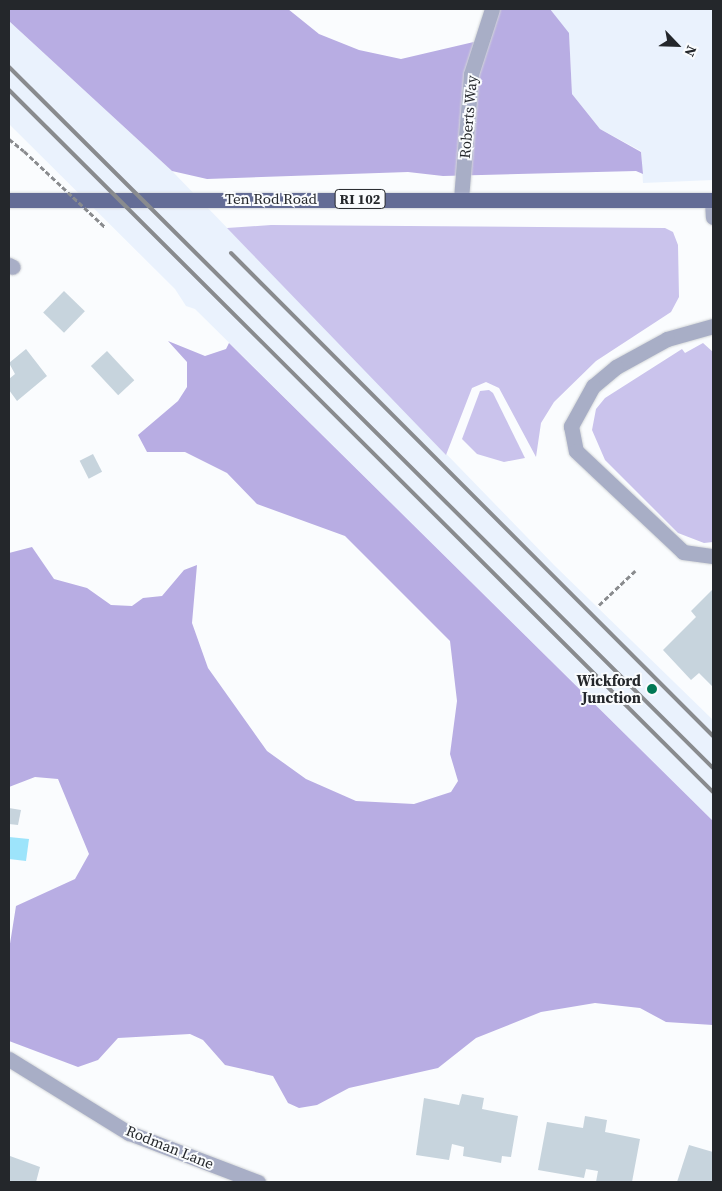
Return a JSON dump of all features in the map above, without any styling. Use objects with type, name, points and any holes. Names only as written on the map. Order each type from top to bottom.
[{"type":"main road","name":"Ten Rod Road","points":[[9,200],[712,200]]},
{"type":"street","name":"Roberts Way","points":[[461,199],[471,74],[492,9]]},
{"type":"street","points":[[712,200],[713,217]]},
{"type":"street","points":[[713,326],[667,339],[616,367],[587,392],[572,426],[576,451],[682,552],[713,556]]},
{"type":"street","name":"Rodman Lane","points":[[9,1058],[129,1133],[258,1182]]},
{"type":"path","points":[[9,139],[106,228]]},
{"type":"path","points":[[599,605],[635,571]]},
{"type":"shaded area","points":[[9,9],[288,9],[319,34],[359,50],[401,59],[478,41],[494,9],[550,9],[569,33],[572,94],[600,129],[641,152],[643,174],[636,171],[443,176],[408,172],[207,179],[172,171],[9,21]]},
{"type":"shaded area","points":[[550,9],[713,9],[713,180],[643,183],[641,151],[600,129],[572,94],[569,34]]},
{"type":"shaded area","points":[[9,21],[172,171],[554,565],[713,720],[713,821],[195,309],[186,306],[175,289],[9,124]]},
{"type":"shaded area","points":[[271,225],[665,228],[673,232],[678,245],[679,297],[671,312],[596,361],[554,402],[541,423],[536,457],[499,388],[486,382],[472,388],[446,455],[227,228]]},
{"type":"shaded area","points":[[168,341],[205,356],[226,349],[229,343],[713,821],[713,1025],[666,1022],[640,1008],[595,1003],[541,1012],[476,1038],[438,1068],[349,1088],[317,1105],[299,1108],[288,1103],[273,1076],[225,1065],[203,1040],[190,1034],[118,1038],[98,1060],[78,1067],[9,1041],[9,950],[16,906],[75,879],[89,854],[58,779],[35,777],[9,787],[9,553],[32,547],[54,579],[87,588],[111,605],[132,606],[143,598],[162,596],[184,570],[197,565],[192,623],[208,668],[267,751],[306,779],[356,801],[414,804],[451,792],[458,781],[450,754],[457,701],[450,641],[345,536],[257,504],[227,473],[185,452],[147,452],[138,435],[178,401],[187,387],[187,362]]},
{"type":"shaded area","points":[[703,343],[713,352],[713,542],[704,543],[678,533],[605,460],[592,430],[596,409],[605,398],[682,349],[685,353]]},
{"type":"shaded area","points":[[489,390],[493,393],[525,458],[504,462],[477,454],[462,439],[480,391]]},
{"type":"water","points":[[9,837],[29,839],[26,861],[9,859]]},
{"type":"building","points":[[64,291],[85,311],[64,333],[43,313]]},
{"type":"building","points":[[26,349],[47,376],[17,401],[9,390],[9,379],[15,374],[9,363]]},
{"type":"building","points":[[107,351],[134,380],[118,395],[91,366]]},
{"type":"building","points":[[93,454],[102,472],[89,479],[80,461]]},
{"type":"building","name":"Wickford Junction","points":[[713,589],[713,687],[699,673],[691,680],[663,650],[696,617],[691,611]]},
{"type":"building","points":[[9,808],[21,810],[18,825],[9,824]]},
{"type":"building","points":[[462,1094],[484,1098],[482,1109],[518,1116],[511,1157],[502,1156],[501,1163],[463,1156],[464,1147],[452,1144],[449,1160],[416,1155],[424,1098],[459,1105]]},
{"type":"building","points":[[585,1116],[607,1120],[605,1132],[640,1139],[632,1182],[596,1182],[598,1171],[586,1169],[584,1178],[538,1170],[547,1122],[583,1128]]},
{"type":"building","points":[[689,1145],[713,1152],[713,1182],[677,1182]]},
{"type":"building","points":[[10,1156],[40,1167],[36,1182],[9,1182]]},
{"type":"railway","points":[[9,67],[713,768]]},
{"type":"railway","points":[[9,90],[713,792]]},
{"type":"railway","points":[[231,253],[713,736]]},
{"type":"place","name":"Wickford Junction","points":[[652,689]]}]
